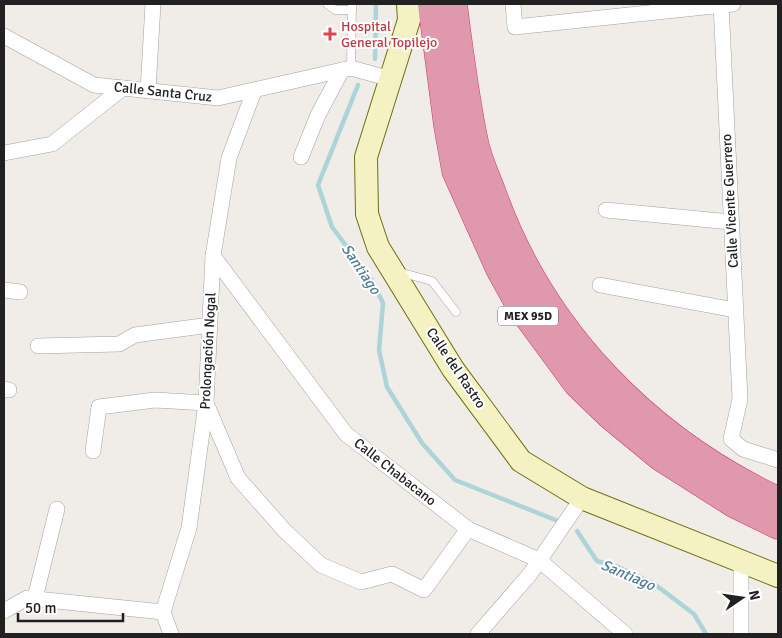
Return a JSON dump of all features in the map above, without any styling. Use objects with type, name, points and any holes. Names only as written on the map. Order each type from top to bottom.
[{"type":"highway","name":"MEX 95D","points":[[432,4],[448,126],[456,171],[500,270],[521,307],[577,383],[610,415],[661,458],[736,504],[778,525]]},
{"type":"highway","name":"MEX 95D","points":[[453,4],[476,147],[505,228],[530,277],[586,358],[650,420],[682,446],[748,486],[778,501]]},
{"type":"main road","name":"Calle del Rastro","points":[[408,4],[409,20],[366,157],[367,214],[378,247],[453,369],[521,461],[582,498],[778,576]]},
{"type":"street","points":[[148,90],[153,4]]},
{"type":"street","points":[[513,4],[515,27],[725,4]]},
{"type":"street","name":"Calle Vicente Guerrero","points":[[725,4],[731,222],[740,398],[731,439],[743,449],[778,460]]},
{"type":"street","name":"Calle Santa Cruz","points":[[4,36],[94,85],[218,98],[347,69],[391,79]]},
{"type":"street","points":[[301,158],[318,115],[347,69]]},
{"type":"street","points":[[4,153],[52,144],[123,88]]},
{"type":"street","name":"Prolongación Nogal","points":[[163,612],[189,528],[206,403],[213,256],[229,158],[254,91]]},
{"type":"street","points":[[606,210],[731,222]]},
{"type":"street","name":"Calle Chabacano","points":[[213,256],[346,434],[468,529],[539,560],[624,634]]},
{"type":"street","points":[[600,285],[736,310]]},
{"type":"street","points":[[4,290],[20,292]]},
{"type":"street","points":[[38,346],[120,344],[135,335],[210,325]]},
{"type":"street","points":[[93,451],[99,407],[155,400],[206,403],[238,478],[284,530],[321,565],[361,582],[392,574],[424,590],[468,529]]},
{"type":"street","points":[[478,634],[539,560],[582,498]]},
{"type":"street","points":[[35,598],[57,509]]},
{"type":"street","points":[[741,561],[741,634]]},
{"type":"street","points":[[4,611],[27,598],[35,598],[163,612],[171,634]]},
{"type":"lane","points":[[327,4],[335,10],[352,7],[347,69]]},
{"type":"lane","points":[[392,270],[432,282],[456,312]]},
{"type":"waterway","name":"Santiago","points":[[375,59],[376,4]]},
{"type":"waterway","name":"Santiago","points":[[358,85],[318,185],[332,227],[371,279],[383,303],[379,350],[387,387],[422,443],[455,480],[558,521]]},
{"type":"waterway","name":"Santiago","points":[[577,531],[597,561],[618,567],[653,583],[694,614],[706,634]]},
{"type":"place","name":"Hospital General Topilejo","points":[[330,34]]}]
